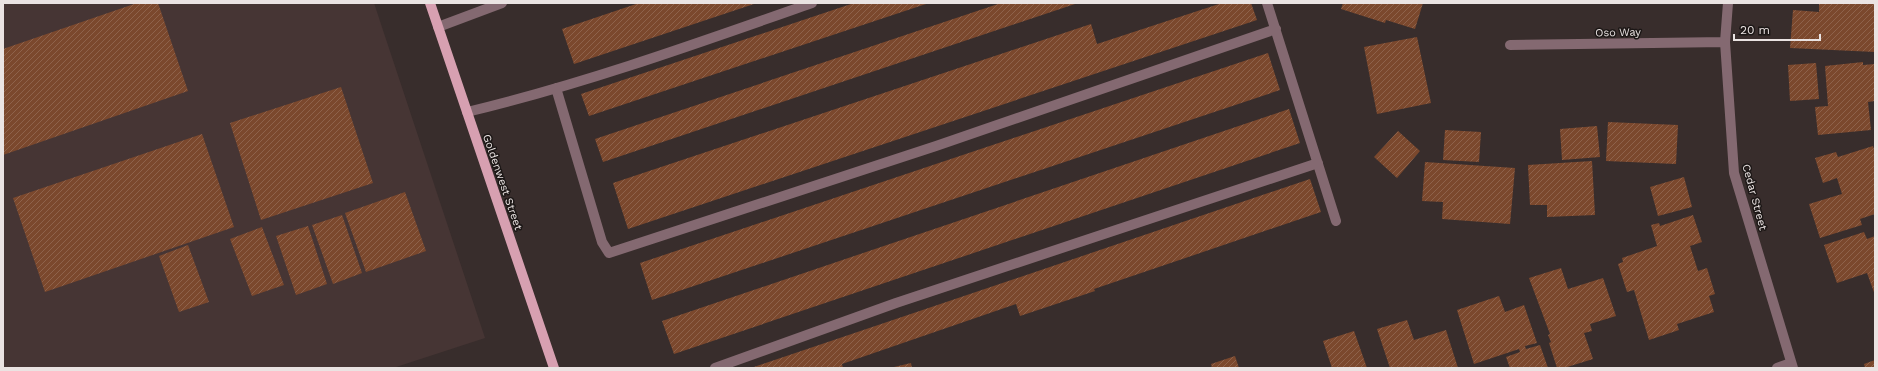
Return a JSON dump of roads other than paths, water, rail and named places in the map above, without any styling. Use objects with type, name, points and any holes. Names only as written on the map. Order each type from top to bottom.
[{"type":"main road","name":"Goldenwest Street","points":[[430,3],[554,368]]},
{"type":"street","points":[[438,27],[502,3]]},
{"type":"street","points":[[467,112],[523,99],[675,51],[812,3]]},
{"type":"street","points":[[1267,3],[1336,221]]},
{"type":"street","name":"Cedar Street","points":[[1728,3],[1725,42],[1734,173],[1792,366]]},
{"type":"street","points":[[556,88],[602,242],[609,252],[936,146],[1276,29]]},
{"type":"street","name":"Oso Way","points":[[1510,45],[1725,42]]},
{"type":"street","points":[[715,368],[896,303],[1318,163]]},
{"type":"street","points":[[1777,368],[1792,366]]}]
